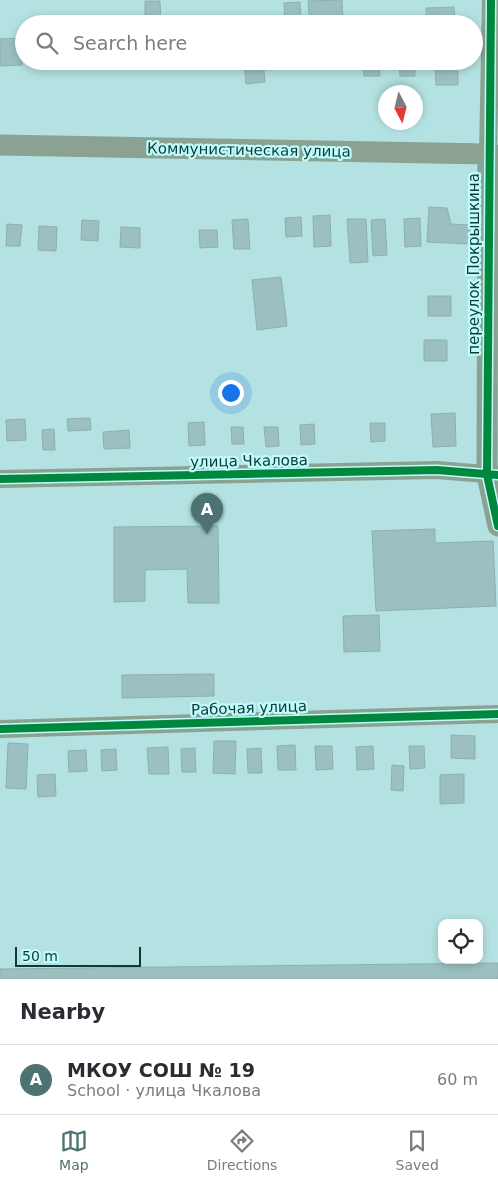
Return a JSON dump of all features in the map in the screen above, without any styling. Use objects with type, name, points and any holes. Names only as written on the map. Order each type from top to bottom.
[{"type":"street","name":"переулок Покрышкина","points":[[491,0],[493,475],[498,526]]},
{"type":"street","name":"Коммунистическая улица","points":[[0,145],[493,154]]},
{"type":"street","name":"улица Чкалова","points":[[0,478],[437,470],[493,475]]},
{"type":"street","name":"Рабочая улица","points":[[0,729],[498,714]]},
{"type":"building","points":[[342,0],[343,15],[309,15],[308,1]]},
{"type":"building","points":[[145,1],[160,1],[161,15],[145,15]]},
{"type":"building","points":[[300,2],[301,15],[285,15],[284,3]]},
{"type":"building","points":[[454,7],[454,15],[426,15],[426,8]]},
{"type":"building","points":[[15,38],[15,65],[0,66],[0,39]]},
{"type":"building","points":[[245,70],[264,70],[265,82],[246,84]]},
{"type":"building","points":[[364,70],[380,70],[380,76],[364,76]]},
{"type":"building","points":[[400,70],[415,70],[415,76],[400,76]]},
{"type":"building","points":[[435,70],[458,70],[458,85],[436,85]]},
{"type":"building","points":[[429,207],[447,208],[451,224],[470,225],[469,244],[427,242]]},
{"type":"building","points":[[330,215],[331,246],[314,247],[313,216]]},
{"type":"building","points":[[301,217],[302,236],[286,237],[285,218]]},
{"type":"building","points":[[420,218],[421,246],[405,247],[404,219]]},
{"type":"building","points":[[248,219],[250,249],[234,249],[232,220]]},
{"type":"building","points":[[347,219],[366,219],[368,262],[350,263]]},
{"type":"building","points":[[385,219],[387,255],[373,256],[371,220]]},
{"type":"building","points":[[82,220],[99,221],[98,241],[81,240]]},
{"type":"building","points":[[7,224],[22,225],[20,246],[6,246]]},
{"type":"building","points":[[39,226],[57,227],[56,251],[38,250]]},
{"type":"building","points":[[121,227],[140,228],[140,248],[120,247]]},
{"type":"building","points":[[199,230],[217,230],[218,247],[200,248]]},
{"type":"building","points":[[281,277],[287,326],[257,330],[252,280]]},
{"type":"building","points":[[428,296],[451,296],[451,316],[428,316]]},
{"type":"building","points":[[424,340],[447,340],[447,361],[424,361]]},
{"type":"building","points":[[455,413],[456,446],[433,447],[431,414]]},
{"type":"building","points":[[90,418],[91,430],[68,431],[67,419]]},
{"type":"building","points":[[25,419],[26,440],[7,441],[6,420]]},
{"type":"building","points":[[204,422],[205,445],[189,446],[188,423]]},
{"type":"building","points":[[370,423],[385,423],[385,441],[371,442]]},
{"type":"building","points":[[314,424],[315,444],[301,445],[300,425]]},
{"type":"building","points":[[231,427],[243,427],[244,444],[232,444]]},
{"type":"building","points":[[264,427],[278,427],[279,446],[266,447]]},
{"type":"building","points":[[54,429],[55,450],[43,450],[42,430]]},
{"type":"building","points":[[129,430],[130,448],[104,449],[103,432]]},
{"type":"building","points":[[218,526],[219,603],[188,603],[187,569],[145,570],[145,601],[114,602],[114,527]]},
{"type":"building","points":[[435,529],[435,543],[493,541],[496,606],[376,611],[372,531]]},
{"type":"building","points":[[379,615],[380,651],[344,652],[343,616]]},
{"type":"building","points":[[214,674],[214,696],[122,698],[122,675]]},
{"type":"building","points":[[451,735],[475,736],[475,759],[451,758]]},
{"type":"building","points":[[214,741],[236,741],[235,774],[213,773]]},
{"type":"building","points":[[8,743],[28,744],[26,789],[6,788]]},
{"type":"building","points":[[295,745],[296,770],[278,770],[277,746]]},
{"type":"building","points":[[315,746],[332,746],[333,769],[316,770]]},
{"type":"building","points":[[373,746],[374,769],[357,770],[356,747]]},
{"type":"building","points":[[409,746],[424,746],[425,768],[410,769]]},
{"type":"building","points":[[168,747],[169,774],[149,774],[147,748]]},
{"type":"building","points":[[195,748],[196,772],[182,772],[181,749]]},
{"type":"building","points":[[261,748],[262,773],[248,773],[247,749]]},
{"type":"building","points":[[116,749],[117,770],[102,771],[101,750]]},
{"type":"building","points":[[86,750],[87,771],[69,772],[68,751]]},
{"type":"building","points":[[392,765],[404,766],[403,791],[391,790]]},
{"type":"building","points":[[55,774],[56,796],[38,797],[37,775]]},
{"type":"building","points":[[464,774],[464,803],[440,804],[440,775]]},
{"type":"building","points":[[498,963],[498,979],[0,979],[0,969]]},
{"type":"cycle path","points":[[491,0],[487,475],[498,526]]},
{"type":"cycle path","points":[[0,479],[437,470],[498,475]]},
{"type":"cycle path","points":[[0,729],[498,714]]},
{"type":"place","name":"МКОУ СОШ № 19","points":[[207,534]]}]
